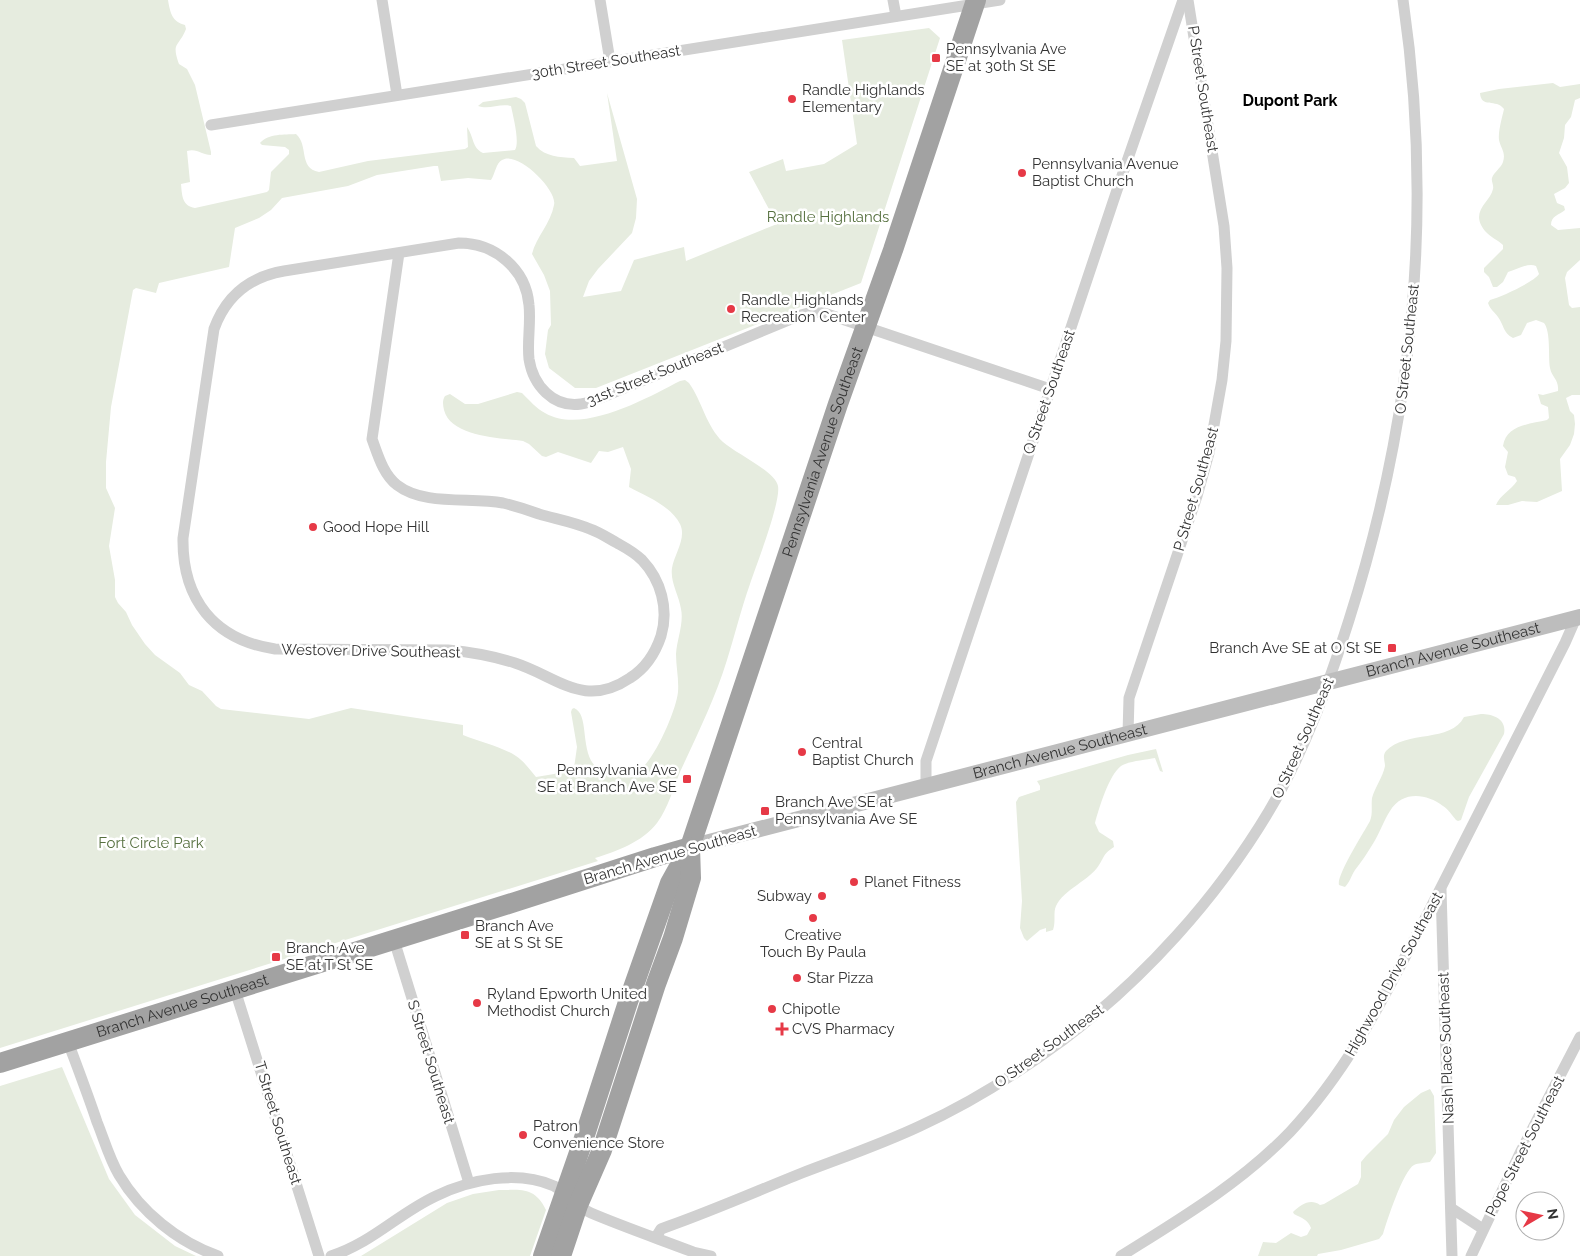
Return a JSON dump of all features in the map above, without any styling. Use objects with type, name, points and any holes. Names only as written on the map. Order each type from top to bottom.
[{"type":"highway","name":"Pennsylvania Avenue Southeast","points":[[544,1256],[571,1199],[602,1150],[656,984],[673,938],[691,878],[690,848],[975,2]]},
{"type":"highway","name":"Branch Avenue Southeast","points":[[0,1063],[655,857],[690,848]]},
{"type":"highway","name":"Pennsylvania Avenue Southeast","points":[[561,1256],[571,1199]]},
{"type":"main road","name":"Branch Avenue Southeast","points":[[690,848],[1578,618]]},
{"type":"street","points":[[382,0],[397,95]]},
{"type":"street","points":[[600,0],[610,61]]},
{"type":"street","points":[[894,0],[896,16]]},
{"type":"street","name":"30th Street Southeast","points":[[211,126],[975,2],[1000,0]]},
{"type":"street","name":"Q Street Southeast","points":[[926,786],[926,761],[1157,72],[1183,0]]},
{"type":"street","name":"P Street Southeast","points":[[1128,734],[1129,698],[1204,470],[1216,419],[1226,341],[1228,268],[1224,226],[1188,0]]},
{"type":"street","name":"O Street Southeast","points":[[656,1237],[661,1229],[886,1141],[948,1113],[1024,1067],[1096,1014],[1152,961],[1212,893],[1237,861],[1266,815],[1289,775],[1308,735],[1329,682],[1356,598],[1380,510],[1399,420],[1409,350],[1416,261],[1418,165],[1414,88],[1403,0]]},
{"type":"street","name":"31st Street Southeast","points":[[240,289],[253,280],[274,273],[465,243],[489,249],[504,259],[518,274],[527,295],[530,308],[529,355],[533,374],[540,387],[547,394],[556,400],[571,404],[587,403],[604,397],[800,315],[812,312],[824,313],[1050,389]]},
{"type":"street","name":"Westover Drive Southeast","points":[[240,289],[222,310],[212,335],[182,538],[183,560],[188,582],[197,602],[208,616],[238,638],[266,648],[448,650],[515,663],[544,674],[562,685],[585,692],[607,690],[618,686],[637,674],[648,663],[662,633],[664,604],[650,568],[635,553],[590,529],[503,503],[419,496],[396,485],[381,465],[372,439],[399,253]]},
{"type":"street","name":"Highwood Drive Southeast","points":[[1121,1256],[1226,1188],[1274,1147],[1308,1112],[1341,1070],[1361,1039],[1578,618]]},
{"type":"street","name":"Nash Place Southeast","points":[[1440,888],[1452,1256]]},
{"type":"street","name":"S Street Southeast","points":[[394,940],[469,1184]]},
{"type":"street","name":"T Street Southeast","points":[[236,990],[319,1256]]},
{"type":"street","name":"Pope Street Southeast","points":[[1471,1256],[1520,1153],[1580,1037]]},
{"type":"street","points":[[68,1042],[111,1160],[122,1179],[142,1205],[160,1222],[192,1244],[218,1256]]},
{"type":"street","points":[[331,1256],[365,1241],[435,1196],[469,1184],[492,1179],[520,1179],[547,1184],[588,1212],[693,1252],[711,1256]]},
{"type":"street","points":[[1451,1208],[1483,1229]]},
{"type":"green space","name":"Fort Circle Park","points":[[0,0],[168,0],[174,19],[185,25],[186,29],[176,48],[177,57],[179,64],[187,69],[195,85],[211,152],[211,155],[194,150],[187,151],[190,182],[181,184],[182,192],[183,199],[187,205],[195,208],[267,192],[269,190],[271,172],[289,154],[289,150],[285,147],[262,145],[260,143],[277,135],[296,134],[302,144],[308,166],[319,172],[368,161],[465,149],[468,147],[467,127],[475,145],[483,153],[515,150],[516,135],[511,106],[478,106],[483,102],[516,97],[525,103],[536,146],[540,150],[553,156],[574,158],[580,166],[617,161],[607,93],[637,199],[636,218],[632,233],[598,269],[589,281],[583,297],[621,291],[634,260],[684,247],[686,261],[777,224],[749,172],[783,159],[786,171],[824,164],[857,144],[842,40],[929,28],[940,38],[861,283],[596,388],[575,388],[549,368],[545,354],[548,330],[551,325],[550,291],[544,275],[532,254],[552,212],[554,198],[550,190],[535,173],[526,166],[509,158],[500,161],[491,180],[468,178],[441,181],[438,166],[434,166],[377,175],[348,186],[282,198],[271,210],[259,218],[235,228],[229,267],[159,283],[156,293],[136,288],[133,290],[111,407],[106,462],[106,488],[115,508],[109,546],[115,580],[115,597],[145,644],[155,655],[180,673],[189,685],[202,691],[221,709],[309,719],[351,708],[463,725],[463,735],[516,756],[536,777],[574,768],[577,747],[571,712],[574,708],[580,713],[583,721],[588,754],[593,764],[602,772],[615,776],[626,776],[635,773],[644,766],[657,747],[669,723],[678,692],[676,654],[682,614],[673,583],[672,568],[681,541],[682,529],[671,512],[629,487],[631,469],[623,447],[608,452],[599,451],[591,463],[558,452],[546,457],[542,456],[523,441],[490,437],[466,431],[456,426],[448,419],[444,410],[444,398],[450,394],[465,404],[478,404],[517,392],[522,393],[545,413],[560,419],[577,420],[614,412],[680,381],[685,380],[689,383],[717,436],[770,474],[778,486],[778,494],[776,506],[717,689],[664,811],[657,823],[644,836],[621,849],[595,858],[598,861],[0,1048]]},
{"type":"green space","points":[[1553,83],[1560,87],[1580,84],[1580,98],[1575,100],[1571,117],[1565,125],[1564,138],[1559,153],[1567,167],[1569,183],[1565,188],[1554,194],[1557,203],[1564,206],[1565,210],[1554,218],[1551,225],[1558,230],[1580,228],[1580,260],[1567,272],[1565,278],[1569,305],[1572,308],[1580,307],[1580,395],[1572,395],[1566,398],[1570,411],[1574,415],[1575,424],[1570,445],[1560,459],[1562,491],[1537,502],[1522,501],[1508,505],[1496,505],[1500,498],[1517,481],[1515,477],[1508,475],[1505,467],[1508,452],[1503,446],[1505,439],[1514,430],[1526,424],[1547,420],[1549,418],[1548,407],[1541,404],[1538,394],[1543,395],[1558,391],[1558,387],[1550,368],[1548,338],[1544,323],[1536,320],[1527,323],[1521,335],[1513,338],[1505,331],[1488,303],[1490,300],[1524,285],[1539,274],[1536,266],[1526,266],[1508,272],[1503,282],[1497,287],[1493,287],[1489,277],[1484,272],[1484,268],[1503,249],[1503,245],[1485,231],[1479,218],[1482,208],[1493,189],[1492,178],[1504,159],[1499,136],[1504,109],[1497,104],[1483,101],[1480,93]]},
{"type":"green space","points":[[1481,714],[1498,718],[1503,725],[1504,734],[1469,797],[1461,820],[1456,820],[1445,807],[1429,798],[1415,796],[1401,800],[1390,811],[1374,842],[1347,885],[1345,887],[1339,885],[1339,880],[1346,864],[1370,821],[1372,798],[1384,770],[1386,751],[1405,740],[1439,734],[1458,725],[1464,717]]},
{"type":"green space","points":[[1156,749],[1163,772],[1160,771],[1155,758],[1124,764],[1112,777],[1095,823],[1099,832],[1113,841],[1114,847],[1106,853],[1095,871],[1060,900],[1055,908],[1053,930],[1046,932],[1046,928],[1040,930],[1027,941],[1020,928],[1022,901],[1016,802],[1019,797],[1040,790],[1037,781]]},
{"type":"green space","points":[[62,1067],[109,1179],[135,1215],[175,1246],[196,1256],[0,1256],[0,1086]]},
{"type":"green space","points":[[1430,1089],[1434,1096],[1436,1153],[1430,1162],[1414,1165],[1405,1176],[1383,1234],[1379,1239],[1341,1250],[1318,1254],[1317,1256],[1258,1256],[1263,1242],[1276,1243],[1291,1233],[1301,1237],[1307,1235],[1311,1228],[1310,1225],[1293,1212],[1309,1202],[1320,1205],[1324,1204],[1358,1184],[1361,1177],[1361,1162],[1388,1134],[1394,1120],[1404,1107],[1421,1093]]},
{"type":"green space","points":[[499,1190],[527,1191],[537,1197],[546,1210],[530,1256],[361,1256],[447,1203],[473,1194]]},
{"type":"place","name":"Pennsylvania Ave SE at 30th St SE","points":[[936,58]]},
{"type":"place","name":"Randle Highlands Elementary","points":[[792,99]]},
{"type":"place","name":"Pennsylvania Avenue Baptist Church","points":[[1022,173]]},
{"type":"place","name":"Randle Highlands Recreation Center","points":[[731,309]]},
{"type":"place","name":"Good Hope Hill","points":[[313,527]]},
{"type":"place","name":"Branch Ave SE at O St SE","points":[[1392,648]]},
{"type":"place","name":"Central Baptist Church","points":[[802,752]]},
{"type":"place","name":"Pennsylvania Ave SE at Branch Ave SE","points":[[687,779]]},
{"type":"place","name":"Branch Ave SE at Pennsylvania Ave SE","points":[[765,811]]},
{"type":"place","name":"Planet Fitness","points":[[854,882]]},
{"type":"place","name":"Subway","points":[[822,896]]},
{"type":"place","name":"Creative Touch By Paula","points":[[813,918]]},
{"type":"place","name":"Branch Ave SE at S St SE","points":[[465,935]]},
{"type":"place","name":"Branch Ave SE at T St SE","points":[[276,957]]},
{"type":"place","name":"Star Pizza","points":[[797,978]]},
{"type":"place","name":"Ryland Epworth United Methodist Church","points":[[477,1003]]},
{"type":"place","name":"Chipotle","points":[[772,1009]]},
{"type":"place","name":"CVS Pharmacy","points":[[782,1029]]},
{"type":"place","name":"Patron Convenience Store","points":[[523,1135]]},
{"type":"district","name":"Dupont Park","points":[[1290,100]]},
{"type":"park label","name":"Randle Highlands","points":[[828,217]]}]
